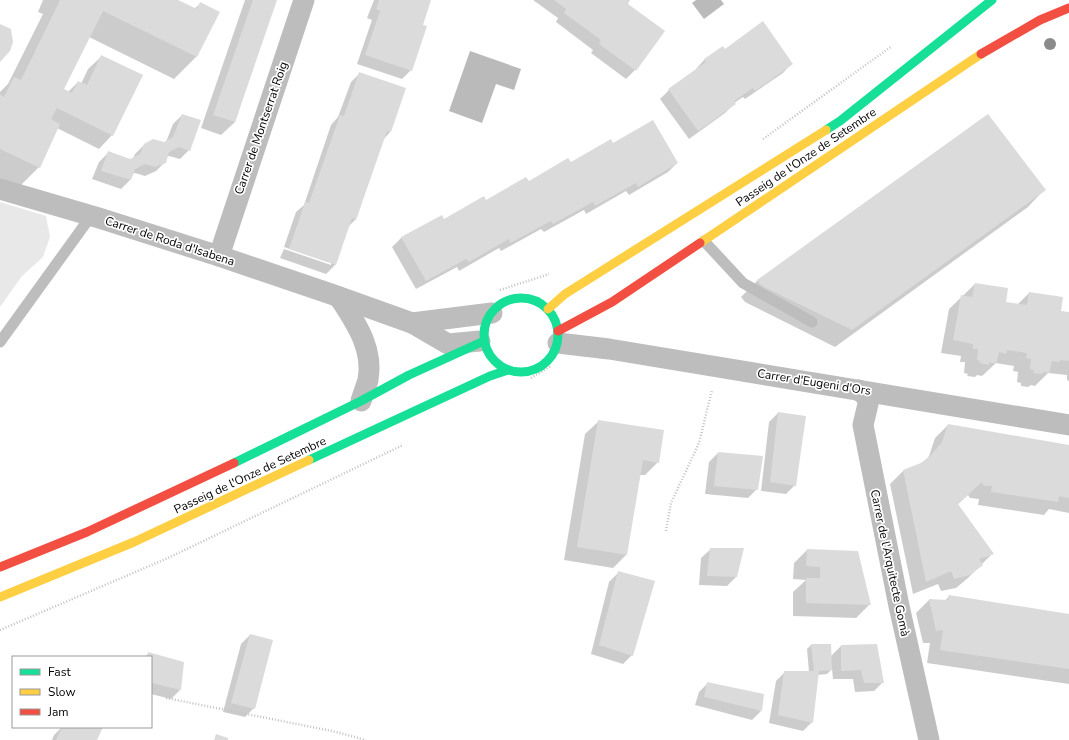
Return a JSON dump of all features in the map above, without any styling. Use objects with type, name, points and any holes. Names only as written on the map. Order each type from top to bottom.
[{"type":"street","name":"Carrer de Montserrat Roig","points":[[219,256],[304,0]]},
{"type":"street","name":"Passeig de l'Onze de Setembre","points":[[548,309],[565,294],[840,121],[992,0]]},
{"type":"street","name":"Passeig de l'Onze de Setembre","points":[[558,337],[704,241],[975,58],[1040,20],[1069,8]]},
{"type":"street","name":"Carrer de Roda d'Isabena","points":[[0,189],[219,256],[338,297],[412,323],[448,344],[484,341]]},
{"type":"street","points":[[338,297],[351,316],[366,344],[369,364],[367,381],[361,401]]},
{"type":"street","points":[[525,298],[537,302],[548,309],[555,319],[558,337],[553,355],[544,365],[521,373],[508,370],[500,366],[492,359],[487,351],[484,341],[484,331],[487,321],[492,313],[501,304],[512,299],[525,298]]},
{"type":"street","name":"Carrer de Roda d'Isabena","points":[[412,323],[492,313]]},
{"type":"street","name":"Carrer d'Eugeni d'Ors","points":[[558,337],[609,349],[1069,425]]},
{"type":"street","name":"Passeig de l'Onze de Setembre","points":[[0,567],[94,529],[262,450],[361,401],[409,375],[484,341]]},
{"type":"street","name":"Passeig de l'Onze de Setembre","points":[[0,597],[134,542],[431,403],[490,376],[508,370]]},
{"type":"street","name":"Carrer de l'Arquitecte Gomà","points":[[859,390],[867,397],[868,404],[863,425],[899,606],[928,740]]},
{"type":"lane","points":[[0,342],[91,216]]},
{"type":"lane","points":[[704,241],[743,283],[812,322]]},
{"type":"path","points":[[759,142],[894,44]]},
{"type":"path","points":[[498,291],[550,274]]},
{"type":"path","points":[[666,532],[671,503],[699,443],[718,366]]},
{"type":"path","points":[[166,698],[332,731],[366,740]]},
{"type":"shaded area","points":[[696,0],[721,0],[724,4],[704,19],[692,3]]},
{"type":"shaded area","points":[[470,51],[521,69],[514,90],[496,84],[482,123],[449,111]]},
{"type":"shaded area","points":[[0,202],[46,216],[50,237],[43,257],[22,276],[0,307]]},
{"type":"building","points":[[60,0],[178,0],[197,9],[200,2],[220,12],[197,57],[103,11],[64,89],[72,93],[78,81],[87,85],[101,55],[143,75],[113,136],[57,108],[51,119],[60,124],[40,168],[0,149],[0,94],[4,97],[14,77],[21,80]]},
{"type":"building","points":[[253,0],[277,0],[235,122],[213,115]]},
{"type":"building","points":[[379,0],[431,0],[423,25],[427,26],[412,71],[365,55],[380,11],[376,9]]},
{"type":"building","points":[[554,0],[630,0],[628,4],[665,31],[636,71],[599,44],[601,40],[564,13],[566,9]]},
{"type":"building","points":[[763,21],[793,64],[755,91],[753,88],[734,101],[736,104],[698,131],[668,89],[706,62],[704,59],[723,46],[725,49]]},
{"type":"building","points":[[0,24],[11,29],[13,42],[10,51],[0,62]]},
{"type":"building","points":[[359,72],[406,88],[391,132],[387,131],[356,220],[352,218],[336,265],[289,249],[305,202],[309,203],[340,115],[344,116]]},
{"type":"building","points":[[182,114],[201,120],[190,151],[179,147],[169,152],[166,163],[155,167],[145,164],[135,169],[131,180],[101,171],[108,151],[130,159],[140,154],[144,144],[153,139],[164,142],[173,137]]},
{"type":"building","points":[[988,114],[1046,190],[852,330],[762,286],[757,280]]},
{"type":"building","points":[[653,120],[678,163],[638,187],[636,183],[595,206],[593,202],[553,224],[551,221],[510,243],[509,239],[469,262],[466,259],[426,281],[401,237],[442,215],[444,219],[484,196],[486,200],[526,177],[529,181],[568,158],[571,162],[611,139],[613,143]]},
{"type":"building","points":[[975,283],[1008,288],[1006,302],[1027,305],[1029,292],[1063,297],[1061,311],[1069,312],[1069,361],[1052,361],[1049,373],[1033,373],[1034,370],[1030,369],[1031,359],[1026,358],[1027,353],[1007,350],[1006,354],[999,352],[996,364],[989,362],[989,365],[980,363],[980,361],[977,360],[978,349],[973,349],[973,344],[953,340],[961,295],[972,297]]},
{"type":"building","points":[[778,412],[806,416],[796,486],[770,482]]},
{"type":"building","points":[[598,420],[664,430],[659,463],[643,460],[627,555],[577,547]]},
{"type":"building","points":[[948,424],[1069,445],[1069,498],[1059,496],[1058,502],[991,492],[992,486],[984,486],[982,482],[958,504],[994,554],[979,559],[983,565],[970,575],[954,579],[951,571],[926,582],[903,470],[921,463],[930,456],[942,442]]},
{"type":"building","points":[[718,452],[763,456],[758,490],[714,486]]},
{"type":"building","points":[[710,548],[744,548],[737,577],[707,576]]},
{"type":"building","points":[[807,549],[858,551],[871,605],[806,603],[806,578],[820,578],[820,567],[806,566]]},
{"type":"building","points":[[618,571],[655,581],[633,656],[599,645]]},
{"type":"building","points":[[949,595],[1069,614],[1069,669],[940,650],[943,630],[936,631],[929,599],[948,600]]},
{"type":"building","points":[[250,634],[273,640],[255,709],[231,703]]},
{"type":"building","points":[[811,644],[831,644],[832,670],[819,671],[813,723],[778,715],[784,671],[814,671]]},
{"type":"building","points":[[877,644],[884,683],[864,683],[861,670],[841,671],[841,645]]},
{"type":"building","points":[[148,652],[184,662],[181,690],[152,683],[152,656],[147,656]]},
{"type":"building","points":[[707,682],[764,694],[762,711],[704,697]]},
{"type":"building","points":[[62,728],[103,728],[97,740],[56,740]]},
{"type":"building","points":[[216,734],[228,738],[228,740],[214,740]]},
{"type":"traffic: fast","points":[[826,130],[840,121],[992,0]]},
{"type":"traffic: fast","points":[[521,298],[535,301],[547,309],[555,321],[558,335],[555,349],[547,361],[535,369],[521,372],[507,369],[495,361],[487,349],[484,335],[487,321],[495,309],[507,301],[521,298]]},
{"type":"traffic: fast","points":[[234,463],[361,401],[409,375],[484,341]]},
{"type":"traffic: fast","points":[[309,460],[490,376],[508,370]]},
{"type":"traffic: slow","points":[[700,243],[981,54]]},
{"type":"traffic: slow","points":[[548,309],[565,294],[826,130]]},
{"type":"traffic: slow","points":[[0,597],[134,542],[309,460]]},
{"type":"traffic: jam","points":[[981,54],[1040,20],[1069,8]]},
{"type":"traffic: jam","points":[[558,331],[612,302],[700,243]]},
{"type":"traffic: jam","points":[[0,567],[87,532],[234,463]]}]
